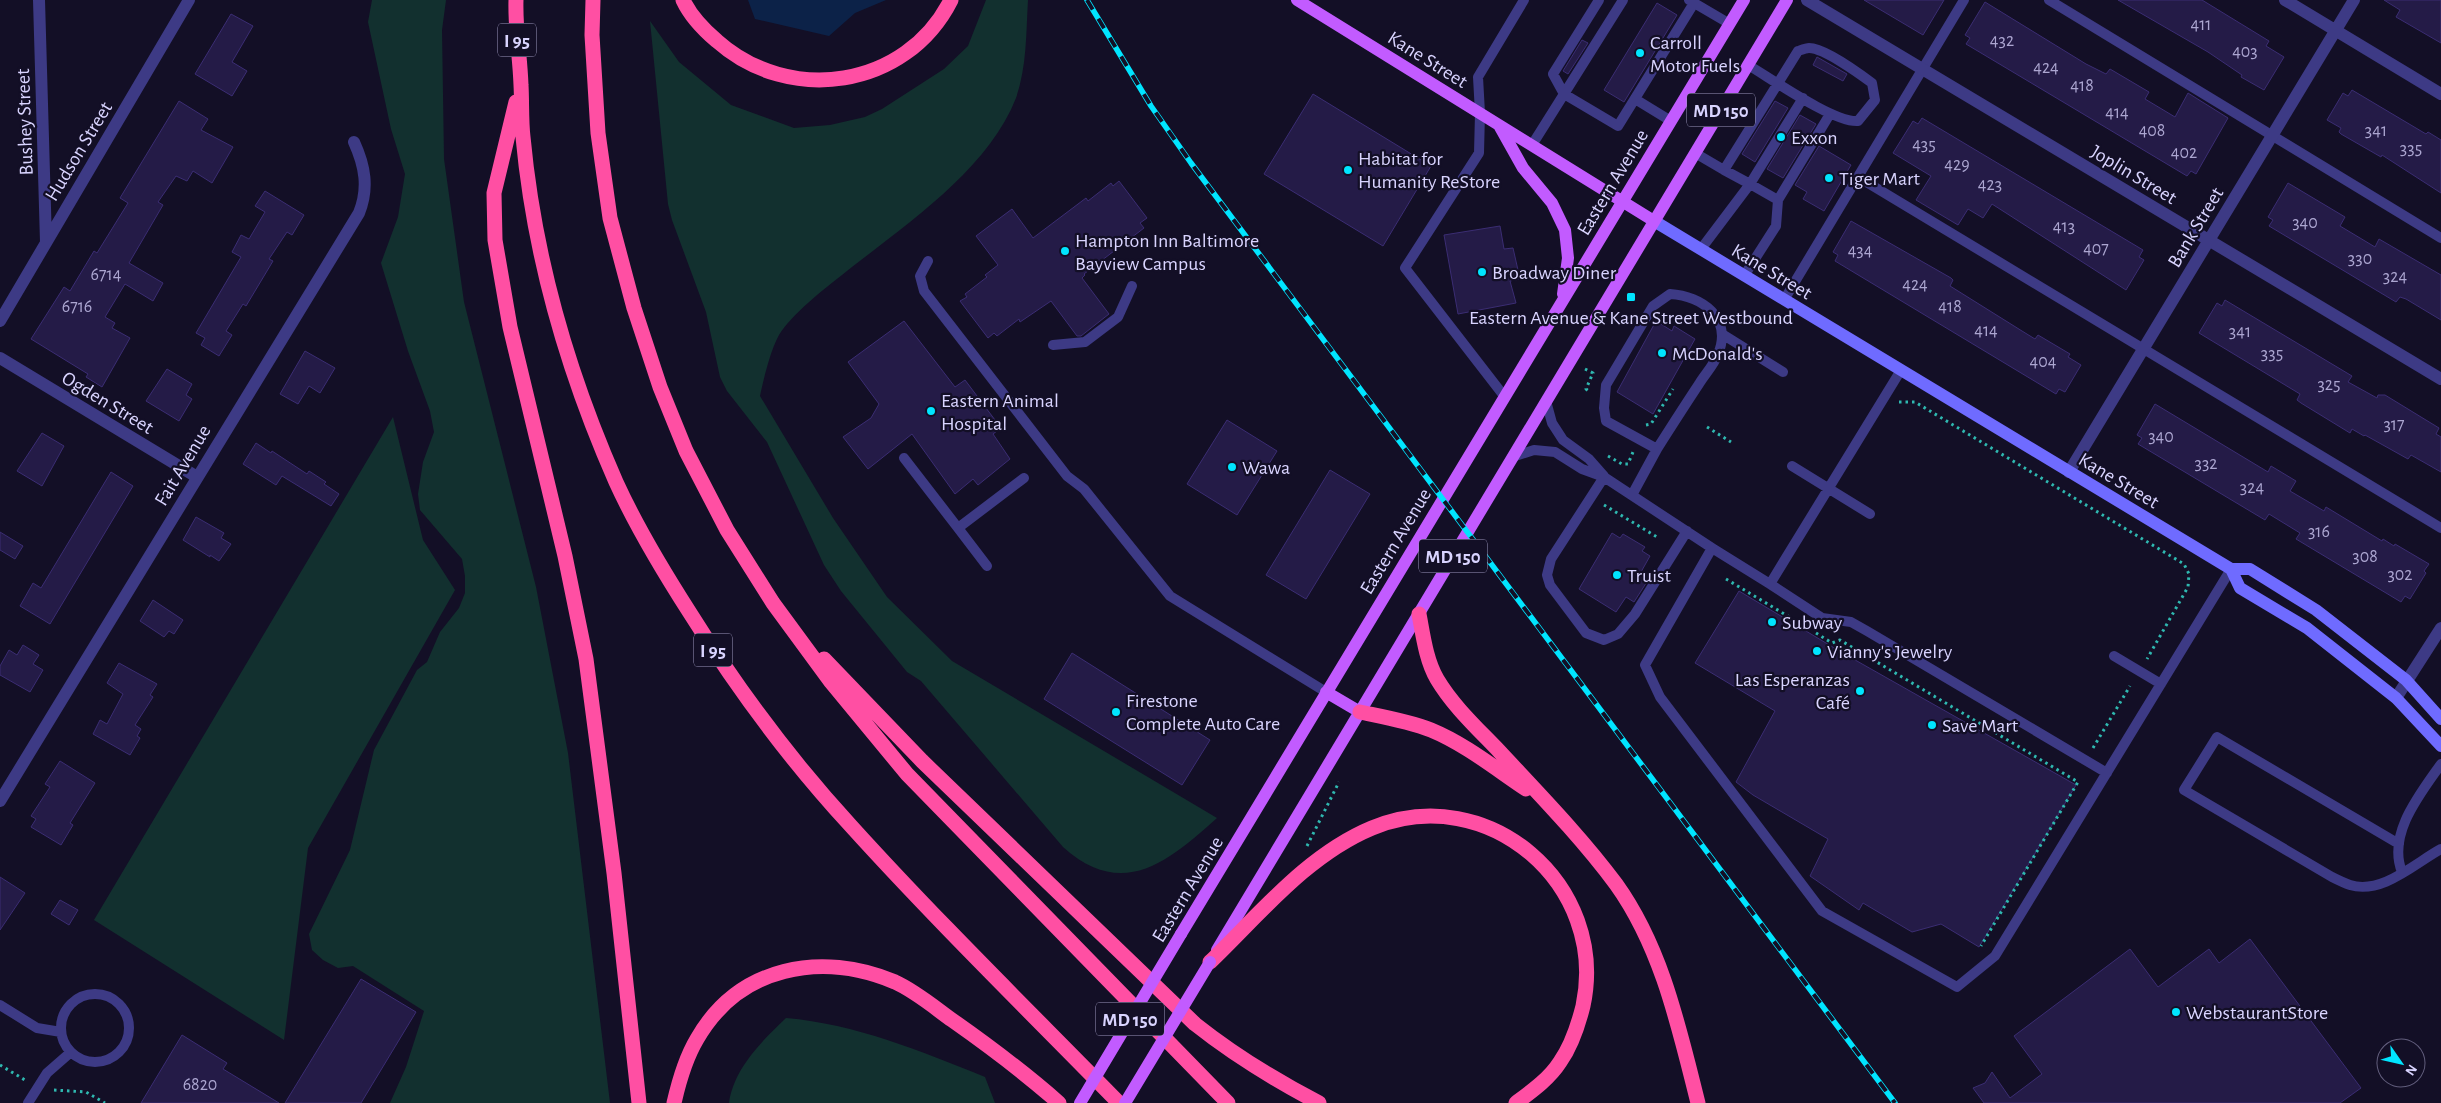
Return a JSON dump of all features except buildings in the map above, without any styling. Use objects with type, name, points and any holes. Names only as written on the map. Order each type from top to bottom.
[{"type":"highway","name":"I 95","points":[[516,0],[515,29],[521,81],[522,136],[537,232],[557,320],[584,400],[617,483],[658,564],[712,649],[769,728],[850,825],[1119,1103]]},
{"type":"highway","points":[[593,0],[592,35],[598,133],[610,218],[634,308],[660,387],[686,451],[727,530],[773,603],[830,682],[907,774],[1228,1103]]},
{"type":"highway","points":[[683,0],[707,32],[733,56],[762,70],[794,79],[828,81],[862,73],[897,60],[926,36],[951,0]]},
{"type":"highway","points":[[521,81],[494,193],[495,240],[510,327],[565,556],[586,659],[613,864],[639,1103]]},
{"type":"highway","points":[[773,603],[839,676],[922,761],[1195,1024],[1233,1054],[1279,1082],[1319,1103]]},
{"type":"highway","points":[[1419,614],[1426,652],[1436,678],[1456,706],[1547,802],[1617,885],[1641,925],[1660,970],[1678,1024],[1698,1103]]},
{"type":"highway","points":[[1360,712],[1404,721],[1431,730],[1456,743],[1547,802]]},
{"type":"highway","points":[[1210,962],[1307,868],[1341,843],[1373,828],[1405,818],[1437,816],[1473,821],[1514,842],[1534,856],[1557,880],[1576,914],[1586,953],[1586,992],[1578,1029],[1560,1062],[1538,1086],[1516,1103]]},
{"type":"highway","points":[[674,1103],[681,1072],[697,1038],[720,1008],[747,987],[773,974],[806,966],[837,966],[868,972],[897,983],[995,1050],[1059,1103]]},
{"type":"main road","name":"Kane Street","points":[[1297,0],[1744,276],[2231,569],[2250,570],[2316,610],[2406,680],[2441,719]]},
{"type":"main road","name":"Eastern Avenue","points":[[1080,1103],[1744,0]]},
{"type":"main road","name":"MD 150","points":[[1125,1103],[1787,0]]},
{"type":"main road","points":[[1498,124],[1523,168],[1552,203],[1564,230],[1568,258],[1563,300]]},
{"type":"main road","name":"Kane Street","points":[[2231,569],[2240,588],[2306,628],[2396,698],[2441,746]]},
{"type":"main road","points":[[1326,692],[1360,712]]},
{"type":"street","name":"Bushey Street","points":[[39,0],[46,242]]},
{"type":"street","name":"Hudson Street","points":[[0,320],[189,0]]},
{"type":"street","name":"Joplin Street","points":[[1807,0],[2441,379]]},
{"type":"street","points":[[2285,0],[2441,94]]},
{"type":"street","name":"Bank Street","points":[[2069,472],[2354,0]]},
{"type":"street","name":"Fait Avenue","points":[[0,801],[359,213],[364,200],[366,184],[360,156],[354,142]]},
{"type":"street","name":"Ogden Street","points":[[0,358],[197,477]]},
{"type":"street","points":[[2396,698],[2441,628]]},
{"type":"lane","points":[[1504,396],[1493,380],[1477,364],[1406,268],[1479,153],[1480,113],[1478,76],[1524,0]]},
{"type":"lane","points":[[1599,0],[1553,74],[1564,94],[1618,126],[1691,1],[1730,24]]},
{"type":"lane","points":[[1532,146],[1623,0]]},
{"type":"lane","points":[[1784,300],[1964,0]]},
{"type":"lane","points":[[2049,0],[2441,238]]},
{"type":"lane","points":[[1724,170],[1777,83],[1798,51],[1810,48],[1821,52],[1859,74],[1872,83],[1875,100],[1858,121],[1850,122],[1833,115],[1777,83],[1748,65]]},
{"type":"lane","points":[[1701,249],[1750,184],[1803,98]]},
{"type":"lane","points":[[1635,99],[1671,120]]},
{"type":"lane","points":[[1744,276],[1776,226],[1778,200],[1833,115]]},
{"type":"lane","points":[[1695,153],[1778,200]]},
{"type":"lane","points":[[1858,177],[2441,528]]},
{"type":"lane","points":[[928,261],[920,276],[924,292],[1067,476],[1084,489],[1170,596],[1326,692]]},
{"type":"lane","points":[[1053,345],[1085,342],[1118,317],[1132,286]]},
{"type":"lane","points":[[1632,495],[1656,449],[1718,354],[1722,334],[1717,318],[1707,305],[1685,295],[1670,294],[1652,306],[1606,385],[1604,408],[1606,421],[1656,449]]},
{"type":"lane","points":[[1722,334],[1783,372]]},
{"type":"lane","points":[[1770,584],[1901,370]]},
{"type":"lane","points":[[1546,401],[1552,423],[1562,440],[1589,458],[1604,477]]},
{"type":"lane","points":[[1512,457],[1534,450],[1555,452],[1582,469],[1604,477],[1822,618],[1851,622],[2107,773]]},
{"type":"lane","points":[[904,458],[987,566]]},
{"type":"lane","points":[[1792,466],[1870,514]]},
{"type":"lane","points":[[1604,477],[1551,559],[1547,575],[1550,585],[1586,633],[1604,640],[1618,634],[1635,614],[1687,531]]},
{"type":"lane","points":[[958,528],[1024,478]]},
{"type":"lane","points":[[1712,548],[1645,665],[1660,697],[1822,911],[1957,988],[1995,956],[2231,569]]},
{"type":"lane","points":[[2114,656],[2161,684]]},
{"type":"lane","points":[[2399,844],[2217,737],[2184,790],[2332,877],[2350,885],[2376,885],[2441,849]]},
{"type":"lane","points":[[2402,872],[2398,862],[2400,834],[2409,813],[2441,764]]},
{"type":"lane","points":[[93,993],[104,994],[122,1006],[128,1016],[130,1028],[128,1040],[114,1057],[103,1062],[91,1062],[80,1059],[71,1052],[64,1043],[61,1032],[65,1010],[82,996],[93,993]]},
{"type":"lane","points":[[0,1005],[37,1028],[61,1032]]},
{"type":"lane","points":[[28,1103],[47,1072],[71,1052]]},
{"type":"path","points":[[1584,369],[1593,373],[1586,390],[1590,392]]},
{"type":"path","points":[[1639,421],[1647,425],[1651,424],[1673,389]]},
{"type":"path","points":[[1899,402],[1915,402],[2184,564],[2189,574],[2188,587],[2145,661]]},
{"type":"path","points":[[1706,427],[1731,442]]},
{"type":"path","points":[[1604,504],[1657,538]]},
{"type":"path","points":[[1726,579],[1799,623]]},
{"type":"path","points":[[1807,628],[1832,643],[1840,640],[2078,782],[1981,946]]},
{"type":"path","points":[[2092,750],[2130,686]]},
{"type":"path","points":[[2074,780],[2076,776]]},
{"type":"path","points":[[1304,851],[1340,780]]},
{"type":"green space","points":[[372,0],[446,0],[442,30],[444,159],[464,302],[536,587],[568,753],[610,1103],[390,1103],[406,1067],[424,1011],[353,966],[338,968],[323,960],[312,950],[309,934],[350,850],[374,750],[417,670],[427,662],[440,632],[459,608],[465,593],[462,559],[420,510],[418,494],[423,462],[434,432],[430,411],[408,351],[381,263],[398,217],[405,174],[391,129],[368,22]]},
{"type":"green space","points":[[986,0],[1028,0],[1025,49],[1020,86],[1003,125],[985,150],[941,196],[826,287],[791,319],[776,341],[760,396],[833,518],[887,597],[952,661],[1217,818],[1181,848],[1163,860],[1144,869],[1125,873],[1106,871],[1085,863],[1063,847],[921,681],[907,672],[841,591],[824,565],[767,442],[727,391],[720,377],[706,312],[672,220],[668,204],[650,21],[679,62],[731,105],[794,128],[830,125],[865,117],[882,109],[944,69],[968,46]]},
{"type":"green space","points":[[393,417],[423,540],[455,590],[308,848],[284,1040],[94,920]]},
{"type":"green space","points":[[786,1018],[812,1021],[862,1032],[912,1048],[985,1077],[995,1103],[729,1103],[737,1078],[750,1056]]},
{"type":"water","points":[[748,0],[886,0],[855,13],[829,36],[755,19]]},
{"type":"railway","points":[[1087,0],[1151,106],[1191,163],[1895,1103]]},
{"type":"place","name":"Carroll Motor Fuels","points":[[1640,53]]},
{"type":"place","name":"Exxon","points":[[1781,137]]},
{"type":"place","name":"Habitat for Humanity ReStore","points":[[1348,170]]},
{"type":"place","name":"Tiger Mart","points":[[1829,178]]},
{"type":"place","name":"Hampton Inn Baltimore Bayview Campus","points":[[1065,251]]},
{"type":"place","name":"Broadway Diner","points":[[1482,272]]},
{"type":"place","name":"Eastern Avenue & Kane Street Westbound","points":[[1631,297]]},
{"type":"place","name":"McDonald's","points":[[1662,353]]},
{"type":"place","name":"Eastern Animal Hospital","points":[[931,411]]},
{"type":"place","name":"Wawa","points":[[1232,467]]},
{"type":"place","name":"Truist","points":[[1617,575]]},
{"type":"place","name":"Subway","points":[[1772,622]]},
{"type":"place","name":"Vianny's Jewelry","points":[[1817,651]]},
{"type":"place","name":"Las Esperanzas Café","points":[[1860,691]]},
{"type":"place","name":"Firestone Complete Auto Care","points":[[1116,712]]},
{"type":"place","name":"Save Mart","points":[[1932,725]]},
{"type":"place","name":"WebstaurantStore","points":[[2176,1012]]}]
